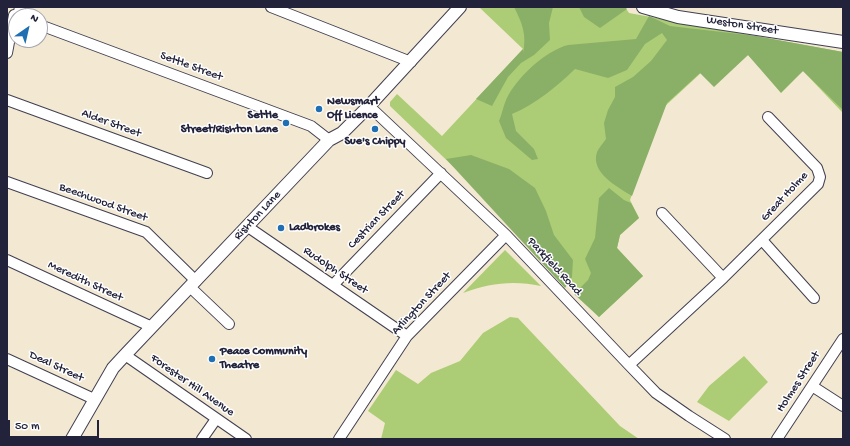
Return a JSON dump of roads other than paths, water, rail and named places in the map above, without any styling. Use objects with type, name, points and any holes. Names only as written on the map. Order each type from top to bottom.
[{"type":"street","points":[[271,7],[411,62]]},
{"type":"street","name":"Rishton Lane","points":[[72,439],[113,368],[124,355],[248,227],[329,140],[342,133],[370,106],[460,7]]},
{"type":"street","name":"Weston Street","points":[[643,7],[678,17],[843,42]]},
{"type":"street","name":"Settle Street","points":[[48,28],[311,126],[329,140]]},
{"type":"street","name":"Alder Street","points":[[7,100],[207,173]]},
{"type":"street","name":"Parkfield Road","points":[[370,106],[506,235],[656,392],[689,416],[725,439]]},
{"type":"street","name":"Great Holme","points":[[629,365],[723,278],[816,187],[820,181],[816,168],[768,117]]},
{"type":"street","name":"Cestrian Street","points":[[332,285],[441,173]]},
{"type":"street","name":"Beechwood Street","points":[[7,182],[146,232],[229,324]]},
{"type":"street","points":[[662,214],[723,278]]},
{"type":"street","name":"Rudolph Street","points":[[248,227],[407,336]]},
{"type":"street","name":"Arlington Street","points":[[339,439],[407,336],[506,235]]},
{"type":"street","name":"Great Holme","points":[[762,240],[814,298]]},
{"type":"street","name":"Meredith Street","points":[[7,260],[152,327]]},
{"type":"street","name":"Holmes Street","points":[[777,439],[843,339]]},
{"type":"street","name":"Forester Hill Avenue","points":[[124,355],[246,439]]},
{"type":"street","name":"Deal Street","points":[[7,359],[94,399]]},
{"type":"street","points":[[812,386],[843,406]]},
{"type":"street","points":[[202,439],[216,418]]},
{"type":"place","name":"Newsmart Off Licence","points":[[319,109]]},
{"type":"place","name":"Settle Street/Rishton Lane","points":[[286,123]]},
{"type":"place","name":"Sue's Chippy","points":[[375,129]]},
{"type":"place","name":"Ladbrokes","points":[[281,228]]},
{"type":"place","name":"Peace Community Theatre","points":[[212,359]]}]
